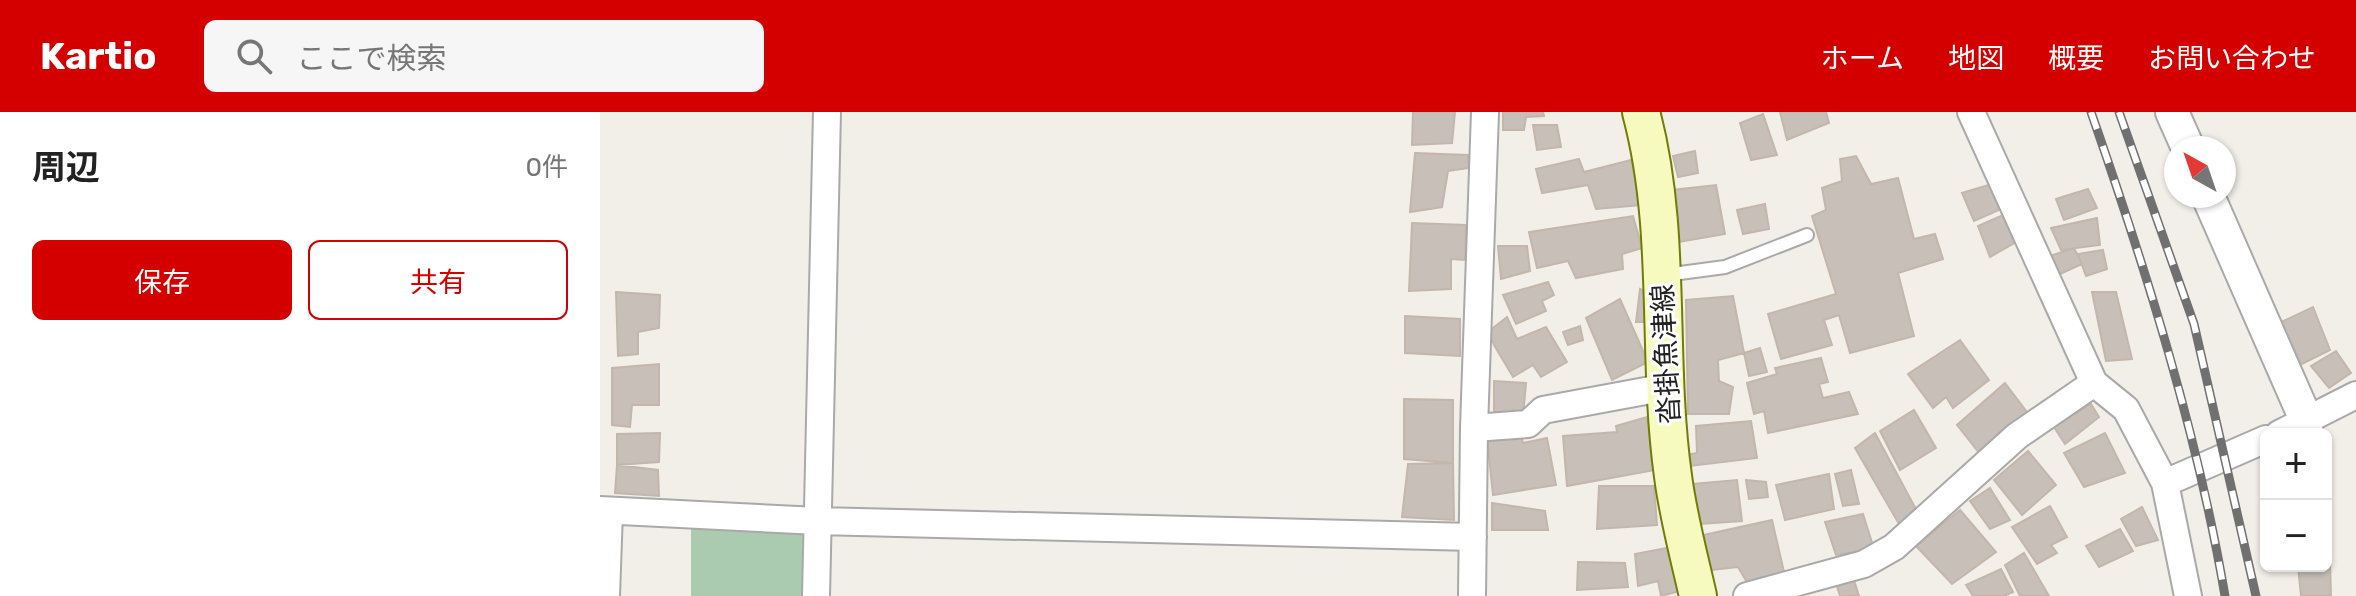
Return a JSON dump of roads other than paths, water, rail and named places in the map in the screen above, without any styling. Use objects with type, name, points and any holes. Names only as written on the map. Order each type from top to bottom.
[{"type":"main road","name":"沓掛魚津線","points":[[1641,112],[1650,145],[1659,205],[1672,476],[1698,596]]},
{"type":"street","points":[[816,596],[827,112]]},
{"type":"street","points":[[1472,596],[1474,428],[1485,112]]},
{"type":"street","points":[[1971,112],[2094,383],[2126,409],[2165,483],[2188,596]]},
{"type":"street","points":[[2178,114],[2184,136]]},
{"type":"street","points":[[2212,208],[2293,428],[2356,395]]},
{"type":"street","points":[[1747,596],[1864,564],[1894,547],[2017,436],[2094,383]]},
{"type":"street","points":[[1474,428],[1528,424],[1543,410],[1667,387]]},
{"type":"street","points":[[2165,483],[2260,442]]},
{"type":"street","points":[[606,596],[604,510],[818,521],[1473,537]]},
{"type":"lane","points":[[1662,275],[1725,267],[1807,235]]},
{"type":"railway","points":[[2091,112],[2131,231],[2185,412],[2225,596]]},
{"type":"railway","points":[[2119,112],[2194,324],[2256,596]]}]
